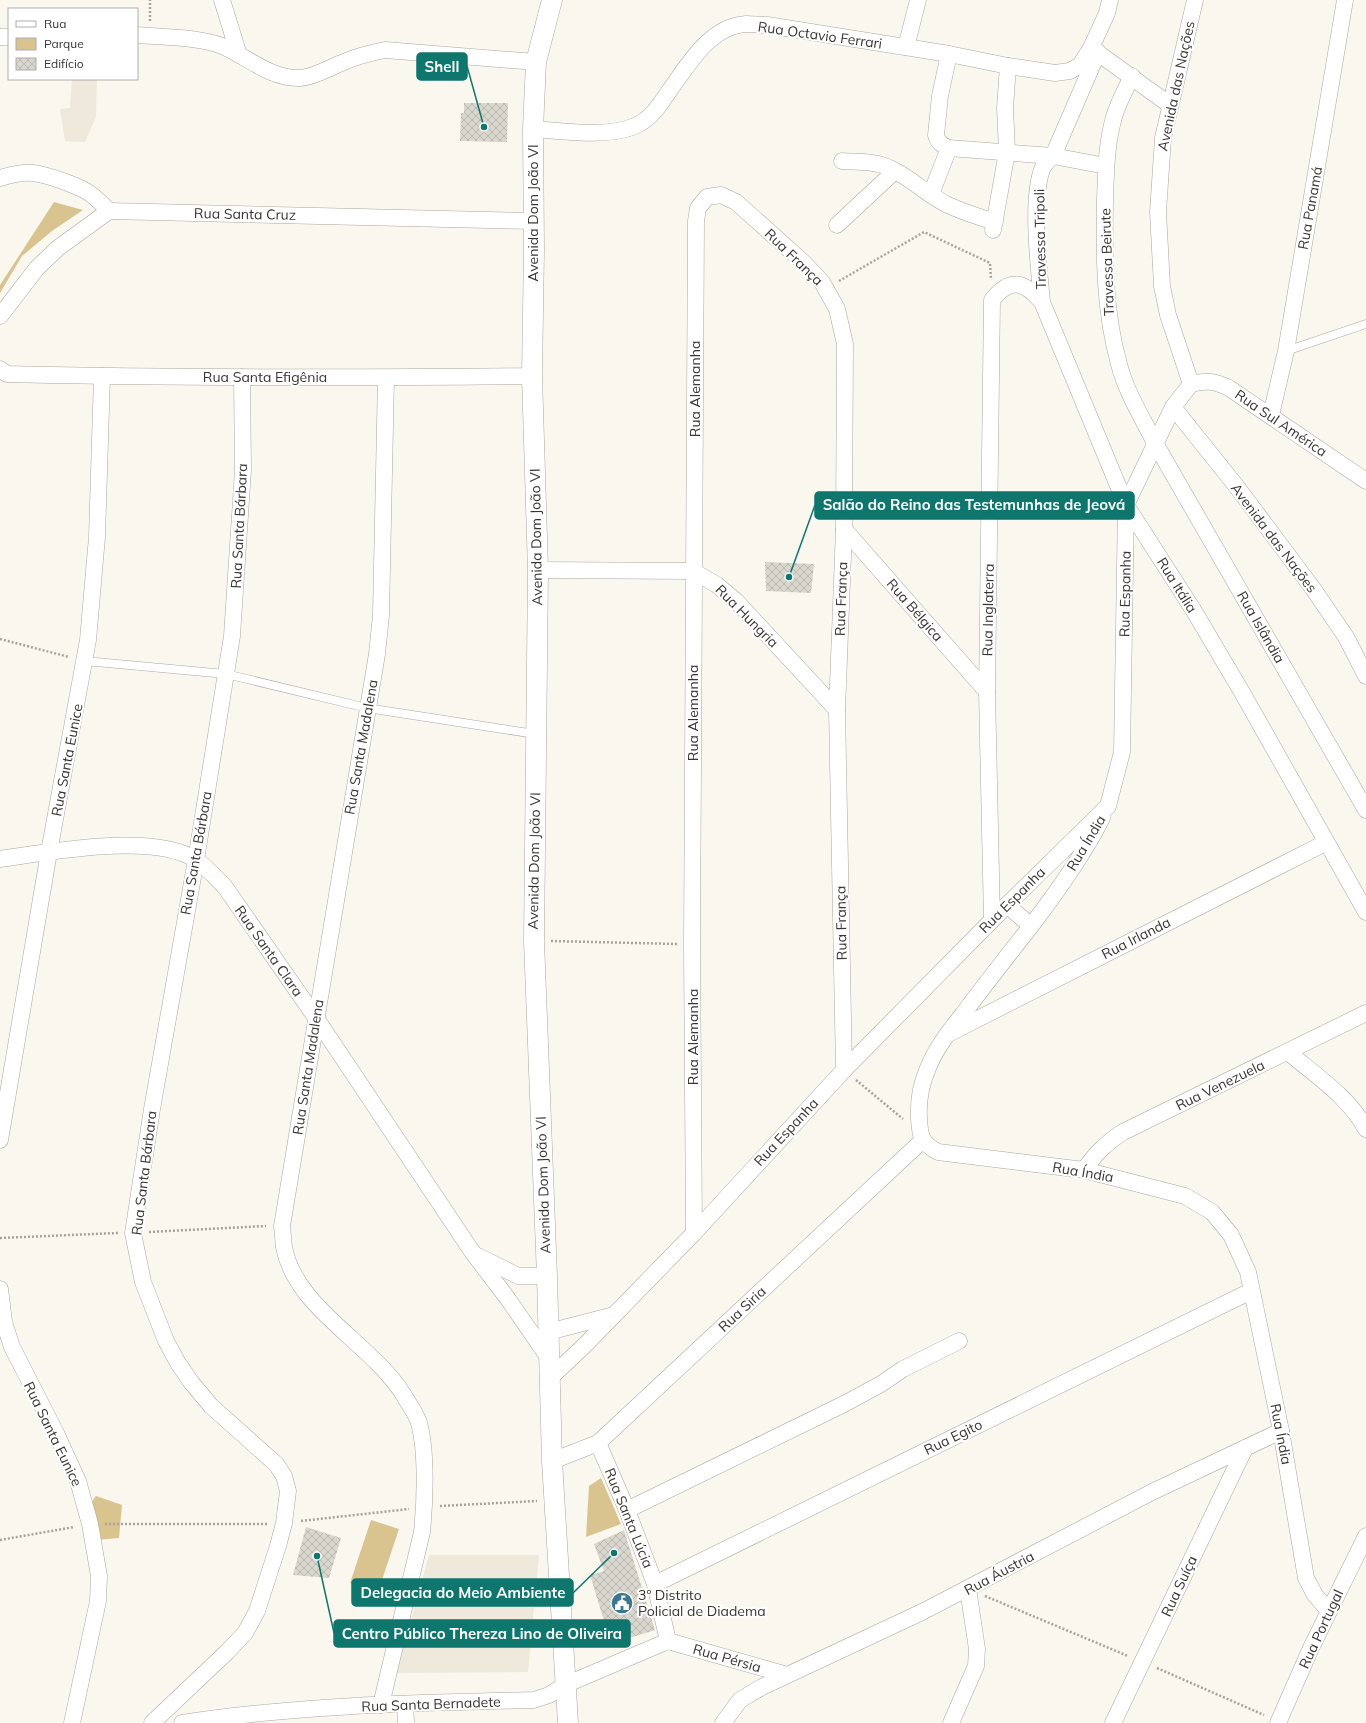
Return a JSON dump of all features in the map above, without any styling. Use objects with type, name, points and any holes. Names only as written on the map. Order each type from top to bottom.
[{"type":"street","points":[[222,0],[239,55]]},
{"type":"street","name":"Avenida Dom João VI","points":[[552,0],[536,62],[533,129],[534,220],[532,376],[538,570],[535,734],[534,941],[547,1276],[552,1462],[568,1723]]},
{"type":"street","points":[[906,47],[918,0]]},
{"type":"street","points":[[1110,0],[1094,50],[1132,76],[1170,105]]},
{"type":"street","name":"Avenida das Nações","points":[[1191,384],[1168,315],[1162,286],[1158,212],[1161,157],[1170,105],[1195,0]]},
{"type":"street","name":"Rua Panamá","points":[[1271,415],[1286,351],[1345,0]]},
{"type":"street","name":"Rua Octavio Ferrari","points":[[533,129],[601,132],[619,131],[635,125],[654,112],[696,55],[709,41],[726,29],[745,24],[767,25],[949,54],[1008,66],[1055,73],[1070,71],[1080,65],[1094,50]]},
{"type":"street","points":[[144,35],[208,42],[222,46],[264,69],[286,77],[301,78],[316,74],[363,54],[385,50],[536,62]]},
{"type":"street","name":"Travessa Tripoli","points":[[1042,302],[1038,255],[1037,201],[1039,182],[1046,162],[1053,156],[1094,50]]},
{"type":"street","points":[[949,54],[940,96],[936,135],[939,143],[949,148],[1053,156],[1106,166]]},
{"type":"street","points":[[842,161],[868,162],[881,165],[895,171],[953,207],[994,226],[1007,152],[1005,108],[1008,66]]},
{"type":"street","name":"Travessa Beirute","points":[[1132,76],[1118,104],[1109,138],[1106,166],[1104,258],[1110,325],[1119,365],[1126,386],[1155,443]]},
{"type":"street","points":[[931,194],[949,148]]},
{"type":"street","points":[[838,225],[895,171]]},
{"type":"street","points":[[0,178],[9,175],[33,173],[86,191],[98,199],[109,211],[58,248],[37,268],[0,316]]},
{"type":"street","name":"Rua França","points":[[707,197],[721,195],[736,202],[803,262],[822,282],[837,309],[845,344],[844,529],[837,710],[844,1070]]},
{"type":"street","name":"Rua Alemanha","points":[[694,1233],[692,945],[696,221],[698,208],[707,197]]},
{"type":"street","name":"Rua Santa Cruz","points":[[109,211],[534,220]]},
{"type":"street","name":"Rua Itália","points":[[992,300],[1004,287],[1013,284],[1025,286],[1033,291],[1042,302],[1126,505],[1194,611],[1243,694],[1325,843],[1366,912]]},
{"type":"street","name":"Rua Inglaterra","points":[[992,300],[987,692],[992,920]]},
{"type":"street","name":"Rua Santa Efigênia","points":[[0,369],[7,374],[102,376],[386,378],[532,376]]},
{"type":"street","name":"Rua Santa Eunice","points":[[0,1140],[49,852],[85,661],[98,537],[102,376]]},
{"type":"street","name":"Rua Santa Bárbara","points":[[152,1723],[227,1652],[244,1633],[257,1612],[284,1523],[288,1491],[284,1476],[276,1464],[211,1406],[191,1382],[178,1363],[161,1328],[142,1282],[133,1232],[152,1109],[196,860],[232,636],[243,477],[242,377]]},
{"type":"street","name":"Rua Santa Madalena","points":[[381,1705],[422,1532],[424,1507],[423,1444],[418,1422],[394,1380],[320,1308],[304,1290],[292,1268],[284,1248],[282,1226],[377,654],[381,615],[386,378]]},
{"type":"street","name":"Rua Sul América","points":[[1191,384],[1203,380],[1217,382],[1229,388],[1271,415],[1366,481]]},
{"type":"street","name":"Rua Espanha","points":[[550,1378],[585,1345],[694,1233],[844,1070],[1007,905],[1108,806],[1122,752],[1126,505],[1173,407],[1191,384]]},
{"type":"street","name":"Avenida das Nações","points":[[1173,407],[1237,487],[1314,590],[1346,637],[1366,676]]},
{"type":"street","name":"Rua Islândia","points":[[1155,443],[1366,810]]},
{"type":"street","name":"Rua Bélgica","points":[[844,529],[987,692]]},
{"type":"street","name":"Rua Hungria","points":[[538,570],[693,571],[717,585],[736,601],[837,710]]},
{"type":"street","name":"Rua Índia","points":[[1108,806],[1094,835],[1079,859],[1031,926],[947,1034],[928,1067],[921,1090],[919,1112],[921,1137],[930,1148],[948,1154],[1084,1170],[1185,1196],[1212,1212],[1231,1235],[1248,1272],[1281,1432],[1306,1578],[1316,1595],[1329,1611]]},
{"type":"street","name":"Rua Irlanda","points":[[947,1034],[1325,843]]},
{"type":"street","name":"Rua Santa Clara","points":[[0,859],[49,852],[110,846],[145,846],[176,851],[196,860],[225,887],[316,1018],[473,1253],[513,1306],[548,1357]]},
{"type":"street","points":[[1007,905],[1031,926]]},
{"type":"street","name":"Rua Venezuela","points":[[1084,1170],[1105,1144],[1123,1132],[1366,1013]]},
{"type":"street","points":[[1288,1052],[1337,1093],[1352,1109],[1366,1129]]},
{"type":"street","name":"Rua Siria","points":[[552,1462],[598,1443],[921,1137]]},
{"type":"street","name":"Rua Santa Clara","points":[[473,1253],[518,1276],[547,1276]]},
{"type":"street","points":[[513,1306],[514,1285],[518,1276]]},
{"type":"street","name":"Rua Santa Eunice","points":[[0,1289],[4,1322],[12,1347],[56,1433],[78,1481],[90,1524],[98,1569],[98,1601],[72,1723]]},
{"type":"street","name":"Rua Egito","points":[[655,1584],[1251,1291]]},
{"type":"street","points":[[548,1332],[614,1315]]},
{"type":"street","points":[[627,1510],[844,1404],[881,1384],[903,1369],[959,1341]]},
{"type":"street","name":"Rua Áustria","points":[[723,1722],[740,1700],[762,1687],[968,1589],[1152,1492],[1281,1432]]},
{"type":"street","name":"Rua Santa Lúcia","points":[[598,1443],[627,1510],[655,1584],[668,1640]]},
{"type":"street","name":"Rua Suíça","points":[[1113,1723],[1245,1448]]},
{"type":"street","name":"Rua Portugal","points":[[1279,1722],[1329,1611],[1366,1536]]},
{"type":"street","points":[[951,1723],[976,1666],[977,1649],[968,1589]]},
{"type":"street","name":"Rua Santa Bernadete","points":[[182,1723],[228,1716],[257,1719],[381,1705],[534,1700],[549,1695],[565,1685],[668,1640]]},
{"type":"street","name":"Rua Pérsia","points":[[668,1640],[787,1675]]},
{"type":"street","points":[[405,1704],[406,1723]]},
{"type":"lane","points":[[1286,351],[1366,324]]},
{"type":"lane","points":[[85,661],[226,674],[367,708],[535,734]]},
{"type":"path","points":[[144,35],[150,0]]},
{"type":"path","points":[[826,288],[924,232],[990,263],[992,300]]},
{"type":"path","points":[[0,639],[85,661]]},
{"type":"path","points":[[534,941],[692,945]]},
{"type":"path","points":[[844,1070],[921,1137]]},
{"type":"path","points":[[968,1589],[1143,1662],[1279,1722]]},
{"type":"shaded area","points":[[72,80],[97,80],[96,117],[85,142],[65,141],[60,109],[70,108]]},
{"type":"shaded area","points":[[429,1555],[539,1555],[528,1672],[396,1673]]},
{"type":"green space","points":[[54,202],[83,210],[52,231],[22,256],[0,293],[0,285]]},
{"type":"green space","points":[[601,1478],[621,1524],[586,1537],[589,1486]]},
{"type":"green space","points":[[96,1496],[122,1505],[119,1538],[96,1540],[88,1507]]},
{"type":"green space","points":[[371,1520],[399,1529],[378,1592],[350,1583]]},
{"type":"building","points":[[464,103],[508,103],[507,142],[460,141],[461,113],[464,113]]},
{"type":"building","points":[[765,562],[814,564],[811,593],[766,591]]},
{"type":"building","points":[[306,1527],[341,1538],[329,1578],[293,1575]]},
{"type":"building","name":"3º Distrito Policial de Diadema","points":[[624,1530],[655,1630],[611,1644],[590,1575],[604,1571],[594,1544]]},
{"type":"place","name":"Shell","points":[[484,127]]},
{"type":"place","name":"Salão do Reino das Testemunhas de Jeová","points":[[789,577]]},
{"type":"place","name":"Delegacia do Meio Ambiente","points":[[614,1553]]},
{"type":"place","name":"Centro Público Thereza Lino de Oliveira","points":[[317,1556]]},
{"type":"place","name":"3º Distrito Policial de Diadema","points":[[622,1603]]}]
